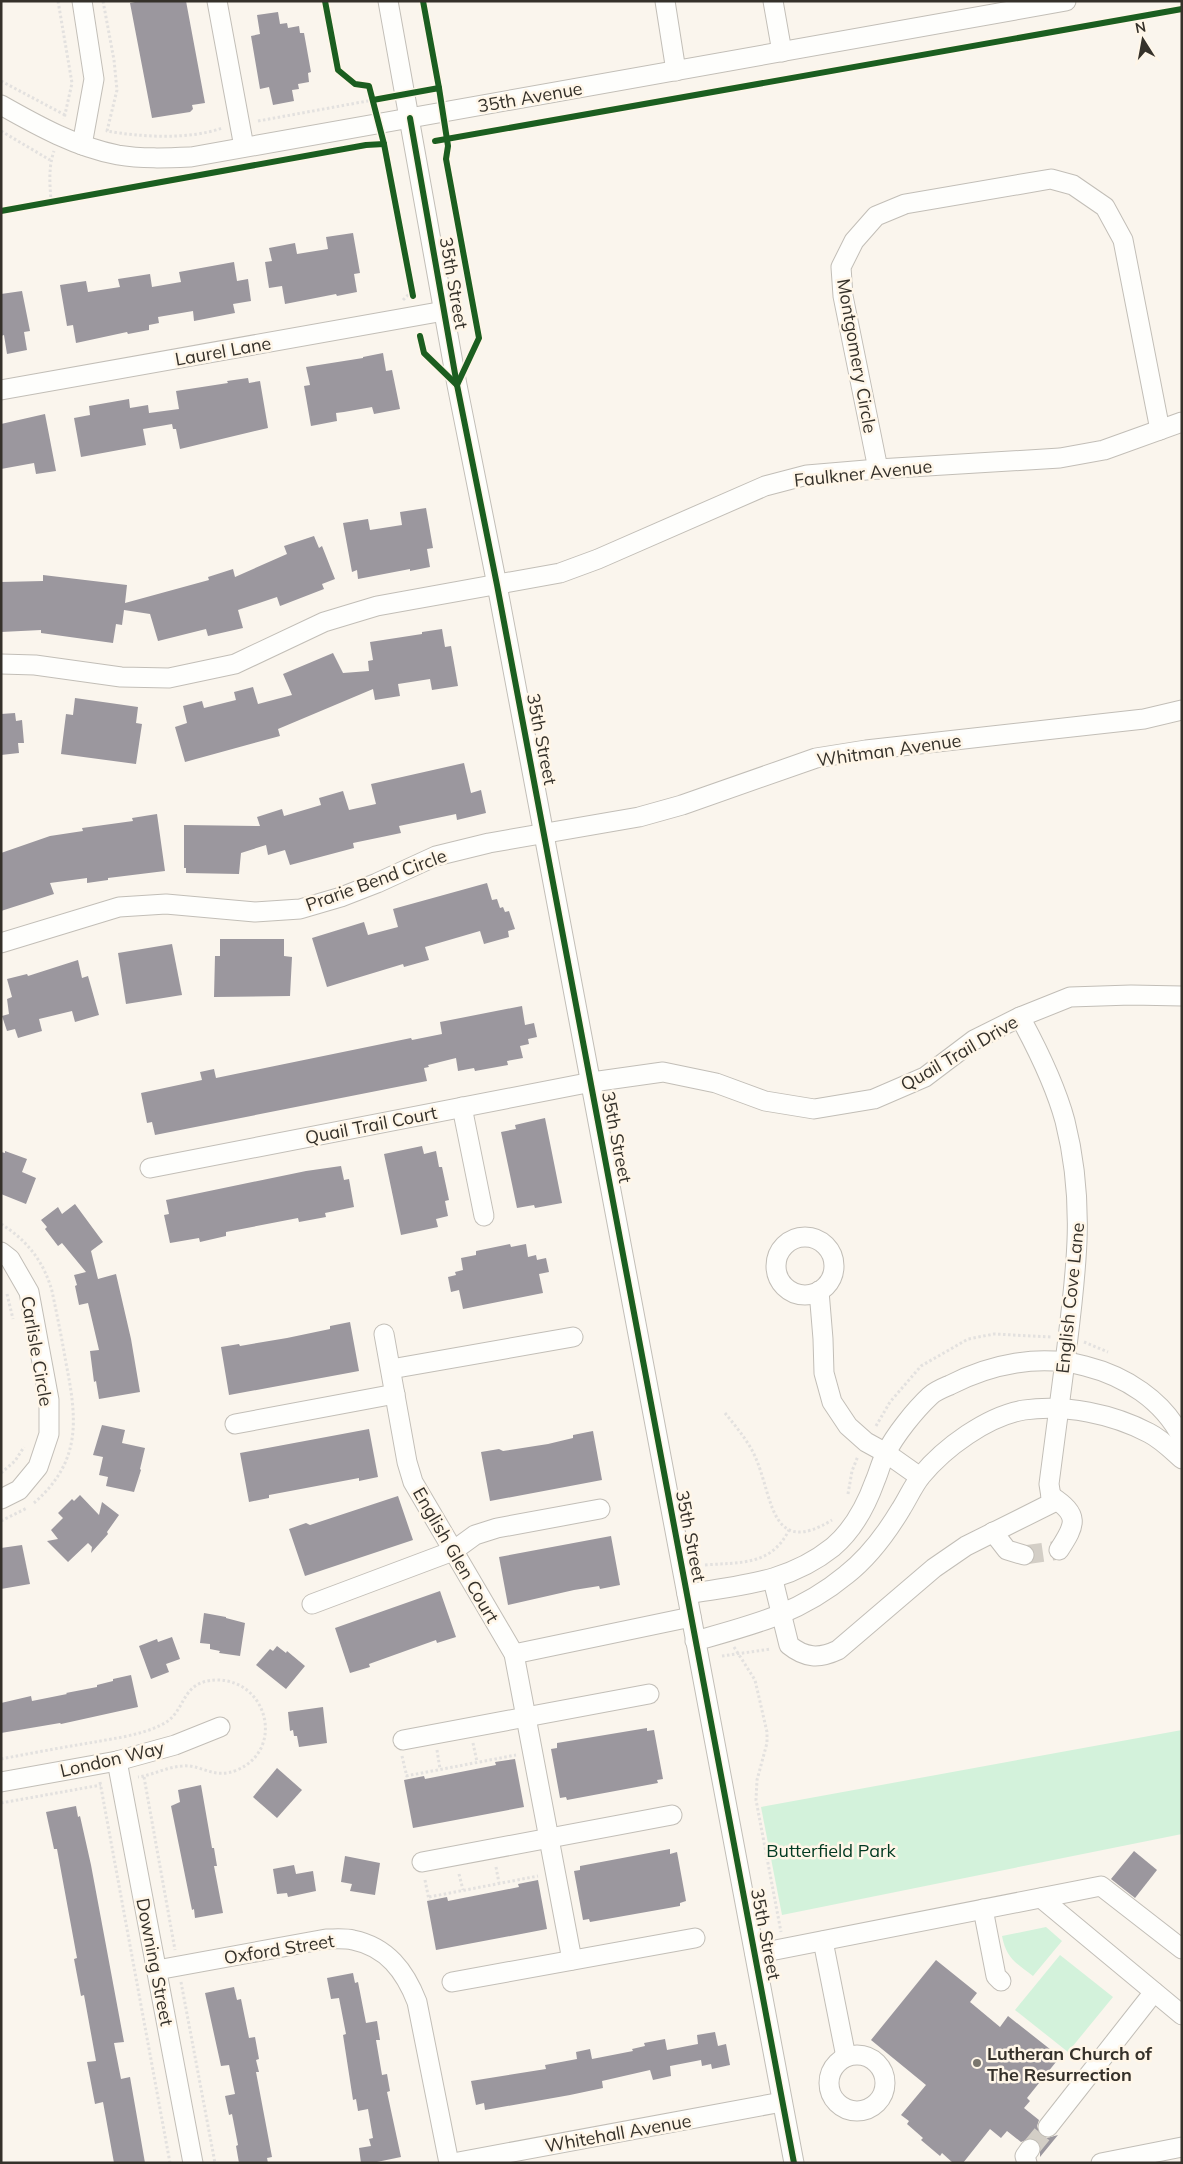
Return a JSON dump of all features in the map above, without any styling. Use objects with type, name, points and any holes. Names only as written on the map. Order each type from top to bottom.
[{"type":"street","points":[[82,1],[94,79],[82,145]]},
{"type":"street","points":[[217,1],[244,146]]},
{"type":"street","name":"35th Street","points":[[388,1],[444,311],[592,1082],[794,2163]]},
{"type":"street","points":[[665,1],[676,71]]},
{"type":"street","points":[[772,1],[782,52]]},
{"type":"street","name":"35th Avenue","points":[[1,105],[59,136],[117,155],[154,158],[191,157],[244,146],[1066,1]]},
{"type":"street","name":"Montgomery Circle","points":[[878,469],[843,296],[841,267],[854,241],[876,216],[905,204],[1052,179],[1073,185],[1105,206],[1123,240],[1160,430]]},
{"type":"street","name":"Laurel Lane","points":[[1,390],[444,311]]},
{"type":"street","name":"Faulkner Avenue","points":[[498,585],[560,573],[598,559],[765,486],[807,475],[1060,458],[1104,450],[1182,422]]},
{"type":"street","points":[[1,664],[35,665],[121,677],[169,678],[235,664],[324,622],[377,606],[498,585]]},
{"type":"street","name":"Whitman Avenue","points":[[544,834],[639,817],[673,808],[816,758],[866,750],[1144,719],[1182,710]]},
{"type":"street","name":"Prarie Bend Circle","points":[[1,943],[118,907],[166,904],[255,912],[300,909],[341,897],[377,883],[436,856],[489,843],[544,834]]},
{"type":"street","name":"Quail Trail Drive","points":[[592,1082],[663,1072],[716,1083],[765,1101],[814,1109],[874,1099],[925,1077],[974,1040],[1020,1017],[1070,997],[1132,994],[1182,996]]},
{"type":"street","name":"English Cove Lane","points":[[1020,1017],[1047,1067],[1065,1120],[1076,1175],[1078,1204],[1078,1263],[1049,1484],[1051,1496]]},
{"type":"street","name":"Quail Trail Court","points":[[150,1168],[592,1082]]},
{"type":"street","points":[[462,1107],[484,1216]]},
{"type":"street","name":"Carlisle Circle","points":[[1,1252],[10,1259],[29,1292],[49,1400],[49,1434],[38,1467],[18,1490],[1,1499]]},
{"type":"street","points":[[819,1291],[824,1373],[832,1402],[848,1426],[866,1442],[886,1453],[920,1477]]},
{"type":"street","name":"English Glen Court","points":[[384,1334],[407,1462],[413,1482],[514,1654],[572,1960]]},
{"type":"street","points":[[391,1369],[573,1337]]},
{"type":"street","points":[[687,1594],[772,1580],[807,1566],[834,1546],[861,1515],[886,1453],[910,1420],[931,1395],[971,1374],[1012,1362],[1065,1361],[1102,1370],[1142,1391],[1174,1422],[1182,1438]]},
{"type":"street","points":[[235,1424],[395,1394]]},
{"type":"street","points":[[695,1641],[782,1614],[820,1595],[848,1575],[880,1543],[920,1477],[947,1449],[982,1426],[1023,1410],[1058,1409],[1104,1415],[1150,1433],[1182,1459]]},
{"type":"street","points":[[772,1580],[789,1645],[807,1656],[817,1657],[826,1655],[838,1650],[934,1568],[966,1546],[1052,1503],[1051,1496]]},
{"type":"street","points":[[1051,1496],[1064,1505],[1072,1517],[1072,1530],[1059,1550]]},
{"type":"street","points":[[312,1604],[453,1551],[475,1536],[497,1528],[600,1509]]},
{"type":"street","points":[[993,1532],[1007,1550],[1024,1555]]},
{"type":"street","points":[[514,1654],[691,1618]]},
{"type":"street","points":[[403,1740],[649,1694]]},
{"type":"street","name":"London Way","points":[[1,1782],[117,1761],[175,1745],[220,1727]]},
{"type":"street","name":"Downing Street","points":[[117,1761],[193,2163]]},
{"type":"street","points":[[422,1862],[672,1815]]},
{"type":"street","points":[[755,1954],[1101,1886],[1182,1949]]},
{"type":"street","points":[[1041,1898],[1182,2015]]},
{"type":"street","points":[[983,1909],[996,1976],[1001,1981]]},
{"type":"street","points":[[452,1982],[695,1938]]},
{"type":"street","name":"Oxford Street","points":[[157,1970],[326,1939],[353,1940],[377,1948],[398,1965],[409,1980],[417,2002],[449,2163]]},
{"type":"street","points":[[822,1941],[846,2058]]},
{"type":"street","points":[[1048,2128],[1154,1992]]},
{"type":"street","name":"Whitehall Avenue","points":[[453,2163],[782,2102]]},
{"type":"street","points":[[1101,2163],[1174,2145]]},
{"type":"path","points":[[51,202],[51,160],[65,115],[72,83],[58,1]]},
{"type":"path","points":[[103,1],[114,60],[117,90],[107,131],[126,134],[167,135],[208,133],[224,127],[372,96],[406,94]]},
{"type":"path","points":[[1,81],[65,115]]},
{"type":"path","points":[[372,96],[379,123]]},
{"type":"path","points":[[1,131],[51,160]]},
{"type":"path","points":[[43,204],[61,200]]},
{"type":"path","points":[[410,281],[413,296]]},
{"type":"path","points":[[5,1288],[14,1324]]},
{"type":"path","points":[[725,1413],[752,1451],[776,1519],[789,1530],[805,1533],[813,1531],[837,1515]]},
{"type":"path","points":[[1,1473],[14,1462],[26,1444]]},
{"type":"path","points":[[846,1500],[852,1471],[860,1452]]},
{"type":"path","points":[[705,1565],[761,1559],[781,1544],[789,1530]]},
{"type":"path","points":[[731,1643],[755,1680],[767,1732],[767,1744],[757,1780],[756,1800],[782,1937]]},
{"type":"path","points":[[722,1656],[778,1648]]},
{"type":"path","points":[[406,1776],[532,1752]]},
{"type":"path","points":[[141,1770],[144,1776],[176,1951]]},
{"type":"path","points":[[99,1779],[170,2163]]},
{"type":"path","points":[[1,1803],[106,1784]]},
{"type":"path","points":[[429,1897],[556,1873]]},
{"type":"path","points":[[181,1982],[215,2163]]},
{"type":"green space","name":"Butterfield Park","points":[[1182,1730],[1182,1834],[782,1915],[761,1807]]},
{"type":"green space","points":[[1046,1927],[1062,1941],[1033,1976],[1009,1955],[1002,1936]]},
{"type":"green space","points":[[1060,1955],[1113,1997],[1068,2052],[1015,2010]]},
{"type":"building","points":[[140,1],[186,1],[205,103],[192,105],[193,109],[190,112],[152,118],[130,3]]},
{"type":"building","points":[[278,12],[280,24],[287,23],[288,28],[299,26],[300,33],[304,33],[311,72],[308,73],[309,82],[298,84],[299,89],[292,90],[294,101],[273,105],[269,87],[260,89],[251,36],[260,34],[257,15]]},
{"type":"building","points":[[353,233],[360,273],[354,274],[357,292],[285,304],[282,286],[269,288],[265,262],[272,261],[269,248],[295,243],[297,254],[328,249],[326,237]]},
{"type":"building","points":[[234,262],[237,281],[248,279],[251,301],[233,304],[235,313],[194,321],[193,311],[158,317],[159,323],[149,325],[149,330],[128,334],[127,332],[76,343],[73,325],[67,326],[60,285],[86,281],[88,292],[120,287],[118,279],[150,274],[152,287],[181,282],[179,272]]},
{"type":"building","points":[[22,291],[30,331],[24,332],[27,350],[7,354],[4,335],[1,336],[1,294]]},
{"type":"building","points":[[383,353],[386,371],[392,370],[400,409],[374,414],[372,407],[336,413],[337,421],[311,426],[304,386],[310,385],[306,367]]},
{"type":"building","points":[[248,378],[249,383],[260,381],[268,428],[180,449],[176,429],[173,429],[172,424],[143,429],[146,445],[81,457],[74,418],[90,415],[89,406],[129,399],[130,408],[148,405],[149,413],[179,409],[176,391]]},
{"type":"building","points":[[45,414],[56,471],[36,474],[34,463],[1,469],[1,424]]},
{"type":"building","points":[[426,508],[433,548],[427,549],[430,567],[358,579],[357,570],[352,572],[343,523],[368,519],[370,530],[402,525],[400,512]]},
{"type":"building","points":[[314,536],[319,548],[322,546],[335,579],[322,584],[324,589],[280,606],[277,597],[238,610],[243,628],[208,636],[206,629],[158,641],[150,614],[124,610],[122,625],[116,624],[113,643],[41,633],[41,630],[1,632],[1,582],[43,581],[43,575],[127,585],[125,603],[209,580],[208,577],[233,569],[235,577],[287,554],[284,546]]},
{"type":"building","points":[[442,629],[445,647],[451,646],[458,686],[432,690],[430,679],[398,684],[400,696],[375,700],[373,689],[278,729],[280,736],[185,762],[175,727],[187,723],[183,706],[202,701],[204,708],[236,700],[234,692],[253,687],[258,704],[292,695],[283,674],[333,653],[343,673],[369,671],[368,661],[373,660],[370,642]]},
{"type":"building","points":[[75,698],[138,707],[136,723],[142,724],[136,764],[61,754],[66,714],[73,715]]},
{"type":"building","points":[[15,713],[16,721],[22,720],[24,743],[18,743],[19,753],[1,755],[1,714]]},
{"type":"building","points":[[464,763],[471,793],[481,790],[486,813],[457,820],[456,814],[399,826],[401,833],[353,843],[354,848],[290,865],[285,850],[268,855],[266,845],[241,853],[239,874],[186,873],[186,868],[184,868],[184,825],[260,826],[257,817],[282,809],[284,816],[321,805],[319,798],[343,791],[349,810],[376,804],[371,784]]},
{"type":"building","points":[[157,814],[165,871],[108,878],[108,880],[87,883],[87,878],[50,883],[54,894],[1,911],[1,853],[50,836],[83,831],[82,828],[133,821],[132,818]]},
{"type":"building","points":[[487,883],[492,900],[497,899],[500,908],[503,907],[505,912],[509,911],[515,929],[508,931],[509,937],[484,944],[480,931],[425,947],[429,960],[404,967],[403,964],[327,987],[312,938],[364,922],[368,935],[398,927],[393,909]]},
{"type":"building","points":[[220,939],[284,939],[284,956],[292,957],[290,996],[214,997],[215,956],[220,956]]},
{"type":"building","points":[[172,944],[182,995],[126,1004],[118,953]]},
{"type":"building","points":[[78,960],[82,978],[88,976],[99,1015],[75,1022],[72,1011],[39,1019],[42,1031],[18,1038],[15,1029],[7,1031],[2,1016],[9,1014],[7,999],[12,997],[7,979],[27,974],[28,976]]},
{"type":"building","points":[[522,1006],[525,1025],[534,1023],[537,1037],[528,1039],[529,1044],[520,1046],[523,1058],[507,1061],[508,1065],[475,1071],[474,1068],[458,1071],[456,1058],[428,1065],[429,1067],[424,1068],[427,1081],[155,1135],[152,1122],[147,1123],[141,1093],[202,1080],[200,1072],[214,1069],[216,1078],[411,1038],[412,1040],[442,1034],[440,1022]]},
{"type":"building","points":[[545,1118],[562,1203],[535,1208],[534,1205],[517,1208],[501,1132],[516,1129],[515,1125]]},
{"type":"building","points":[[422,1146],[424,1154],[436,1151],[439,1167],[442,1167],[449,1200],[445,1201],[448,1216],[436,1219],[438,1227],[401,1235],[384,1154]]},
{"type":"building","points":[[5,1151],[27,1159],[22,1172],[36,1178],[26,1204],[1,1194],[1,1152],[5,1153]]},
{"type":"building","points":[[341,1166],[344,1180],[349,1179],[354,1207],[325,1213],[326,1217],[299,1222],[298,1218],[226,1232],[226,1236],[200,1242],[199,1238],[170,1243],[164,1215],[169,1214],[166,1200],[306,1171]]},
{"type":"building","points":[[75,1204],[103,1242],[91,1251],[98,1279],[116,1274],[131,1339],[140,1392],[99,1399],[96,1381],[94,1382],[90,1351],[99,1350],[88,1303],[79,1305],[75,1286],[77,1285],[74,1275],[86,1272],[62,1243],[58,1246],[45,1229],[47,1227],[41,1220],[58,1207],[62,1214]]},
{"type":"building","points":[[510,1244],[511,1247],[526,1244],[528,1257],[536,1255],[537,1260],[546,1258],[549,1272],[539,1274],[543,1293],[463,1309],[459,1290],[451,1292],[448,1277],[456,1275],[455,1272],[463,1270],[461,1258],[476,1255],[476,1251]]},
{"type":"building","points":[[350,1322],[359,1371],[229,1395],[221,1347],[239,1344],[240,1346],[287,1338],[330,1329],[330,1326]]},
{"type":"building","points":[[102,1425],[125,1430],[122,1443],[145,1448],[134,1492],[106,1486],[108,1477],[99,1475],[103,1457],[93,1455]]},
{"type":"building","points":[[369,1429],[378,1477],[359,1481],[359,1478],[269,1495],[269,1498],[249,1502],[240,1453]]},
{"type":"building","points":[[593,1431],[602,1480],[490,1501],[481,1452],[499,1449],[503,1451],[548,1444],[573,1438],[573,1435]]},
{"type":"building","points":[[80,1495],[99,1515],[102,1502],[119,1515],[107,1532],[108,1534],[91,1553],[92,1547],[88,1543],[68,1562],[47,1541],[58,1539],[51,1530],[63,1518],[58,1513],[72,1499],[74,1501]]},
{"type":"building","points":[[398,1496],[413,1540],[305,1576],[289,1529],[306,1523],[310,1525]]},
{"type":"building","points":[[611,1536],[620,1585],[600,1589],[599,1586],[574,1590],[508,1605],[499,1557]]},
{"type":"building","points":[[22,1545],[30,1584],[1,1589],[1,1548]]},
{"type":"building","points":[[440,1591],[456,1637],[437,1643],[436,1640],[369,1664],[370,1667],[350,1673],[335,1628]]},
{"type":"building","points":[[204,1613],[245,1623],[240,1656],[219,1653],[220,1651],[210,1649],[210,1644],[200,1643]]},
{"type":"building","points":[[172,1637],[180,1659],[166,1664],[169,1672],[151,1679],[139,1646],[157,1639],[158,1642]]},
{"type":"building","points":[[277,1646],[286,1653],[287,1651],[305,1666],[286,1689],[256,1665],[270,1649],[273,1651]]},
{"type":"building","points":[[131,1675],[138,1707],[61,1724],[1,1733],[1,1703],[31,1696],[32,1701],[67,1694],[97,1687],[97,1685],[113,1681],[113,1679]]},
{"type":"building","points":[[323,1707],[327,1743],[299,1747],[297,1736],[294,1736],[293,1730],[290,1731],[288,1712]]},
{"type":"building","points":[[647,1728],[647,1731],[654,1730],[663,1779],[657,1780],[658,1783],[567,1800],[566,1797],[560,1798],[551,1749],[557,1748],[557,1743]]},
{"type":"building","points":[[515,1759],[524,1807],[413,1828],[404,1780],[424,1776],[425,1779],[496,1765],[495,1762]]},
{"type":"building","points":[[277,1768],[302,1790],[277,1818],[253,1797]]},
{"type":"building","points":[[201,1785],[212,1848],[214,1848],[217,1866],[214,1866],[223,1913],[195,1918],[171,1806],[180,1802],[178,1790]]},
{"type":"building","points":[[76,1806],[91,1865],[124,2042],[114,2043],[121,2079],[130,2077],[145,2163],[114,2163],[103,2102],[95,2104],[87,2062],[96,2061],[84,1995],[81,1996],[74,1959],[77,1958],[57,1849],[54,1849],[46,1812]]},
{"type":"building","points":[[670,1849],[670,1854],[677,1852],[686,1901],[680,1903],[680,1906],[590,1922],[589,1919],[583,1920],[574,1871],[580,1870],[580,1866]]},
{"type":"building","points":[[1134,1851],[1157,1870],[1135,1898],[1111,1879]]},
{"type":"building","points":[[345,1856],[380,1863],[375,1895],[350,1891],[352,1884],[341,1882]]},
{"type":"building","points":[[294,1865],[296,1874],[313,1871],[316,1891],[288,1897],[287,1893],[277,1894],[273,1869]]},
{"type":"building","points":[[538,1880],[547,1929],[436,1950],[427,1901],[447,1897],[448,1901],[519,1887],[518,1884]]},
{"type":"building","name":"Lutheran Church of The Resurrection","points":[[936,1960],[977,1993],[970,2002],[1000,2027],[1008,2016],[1060,2057],[1027,2098],[1030,2101],[1024,2108],[1039,2120],[1037,2126],[1041,2136],[1047,2138],[1058,2135],[1040,2157],[1040,2145],[1036,2140],[1031,2138],[1021,2142],[1007,2131],[1001,2138],[990,2129],[963,2163],[953,2163],[942,2153],[940,2156],[921,2140],[923,2138],[907,2124],[909,2121],[901,2115],[926,2085],[871,2040]]},
{"type":"building","points":[[353,1973],[355,1983],[358,1982],[366,2023],[377,2021],[380,2040],[376,2040],[382,2075],[387,2074],[390,2091],[387,2092],[401,2157],[372,2163],[361,2163],[359,2148],[371,2146],[369,2139],[373,2138],[368,2109],[358,2111],[356,2099],[353,2100],[343,2035],[346,2034],[339,1998],[331,1999],[327,1978]]},
{"type":"building","points":[[234,1987],[237,2000],[241,1999],[249,2038],[255,2037],[259,2059],[256,2060],[259,2072],[256,2072],[272,2157],[267,2158],[268,2163],[239,2163],[236,2146],[238,2145],[232,2114],[229,2115],[225,2096],[235,2094],[229,2065],[221,2066],[205,1993]]},
{"type":"building","points":[[715,2032],[718,2046],[726,2044],[730,2065],[712,2069],[711,2064],[702,2066],[701,2060],[670,2066],[671,2076],[653,2080],[650,2070],[602,2081],[603,2088],[570,2095],[485,2110],[484,2103],[476,2105],[471,2081],[546,2069],[545,2065],[577,2059],[576,2052],[590,2049],[592,2059],[633,2051],[632,2049],[645,2046],[644,2043],[665,2039],[667,2050],[698,2044],[697,2035]]},
{"type":"tunnel","points":[[1024,1555],[1059,1550]]},
{"type":"tunnel","points":[[1030,2149],[1048,2127]]},
{"type":"cycle path","points":[[325,1],[338,70],[355,84],[369,86],[384,144],[413,296]]},
{"type":"cycle path","points":[[423,1],[439,88]]},
{"type":"cycle path","points":[[435,141],[1182,9]]},
{"type":"cycle path","points":[[373,100],[439,88],[448,146],[446,159],[479,338],[457,385]]},
{"type":"cycle path","points":[[410,118],[457,385],[497,585],[794,2163]]},
{"type":"cycle path","points":[[1,211],[366,145],[384,144]]},
{"type":"cycle path","points":[[420,336],[424,353],[457,385]]},
{"type":"place","name":"Lutheran Church of The Resurrection","points":[[977,2063]]}]
